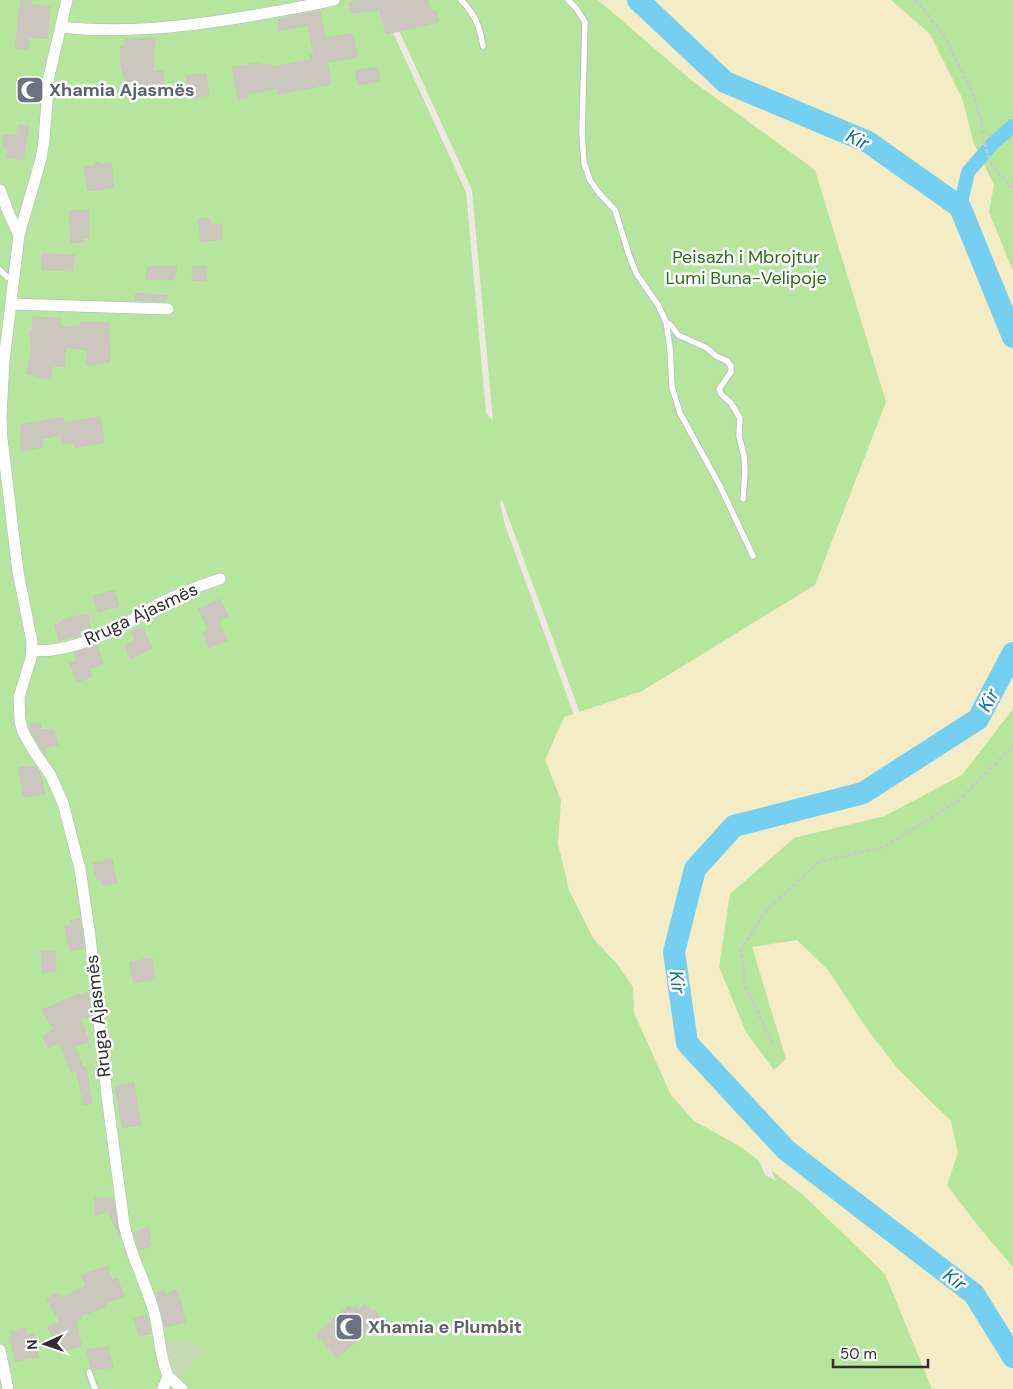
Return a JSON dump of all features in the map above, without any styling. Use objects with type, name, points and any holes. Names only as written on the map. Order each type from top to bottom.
[{"type":"street","name":"Rruga Ajasmës","points":[[67,0],[48,76],[41,159],[19,235],[2,361],[2,439],[18,572],[31,630],[32,650],[19,697],[20,721],[35,753],[50,774],[63,803],[80,870],[90,936],[107,1096],[124,1224],[128,1243],[155,1315],[163,1364],[168,1376]]},
{"type":"street","points":[[61,28],[101,30],[174,27],[259,15],[334,0]]},
{"type":"street","points":[[0,190],[8,214],[19,235]]},
{"type":"street","points":[[11,304],[168,309]]},
{"type":"street","name":"Rruga Ajasmës","points":[[32,650],[42,651],[60,648],[98,637],[116,629],[156,605],[186,591],[220,579]]},
{"type":"street","points":[[0,1350],[8,1389]]},
{"type":"street","points":[[163,1389],[168,1376],[182,1389]]},
{"type":"lane","points":[[461,0],[471,10],[477,21],[481,31],[483,46]]},
{"type":"lane","points":[[568,0],[585,22],[582,133],[584,163],[590,180],[616,210],[636,273],[658,305],[666,322],[670,348],[672,387],[680,413],[720,486],[753,556]]},
{"type":"lane","points":[[0,270],[6,277],[14,279]]},
{"type":"lane","points":[[666,322],[671,325],[678,335],[707,348],[716,356],[727,361],[731,366],[731,372],[719,389],[721,394],[734,408],[740,421],[738,436],[744,456],[745,471],[743,499]]},
{"type":"lane","points":[[90,1372],[96,1389]]},
{"type":"path","points":[[914,0],[922,7],[946,39],[974,96],[982,124],[983,140],[991,163],[1013,188]]},
{"type":"path","points":[[772,1043],[745,985],[741,950],[764,913],[819,862],[885,847],[959,800],[1013,746]]},
{"type":"green space","name":"Peisazh i Mbrojtur Lumi Buna-Velipoje","points":[[0,0],[378,0],[466,192],[486,413],[493,421],[472,190],[385,0],[1013,0],[1013,1389],[0,1389]],"holes":[[[502,500],[585,727],[776,1181],[765,1175],[580,732],[505,525],[500,502]]]},
{"type":"green space","points":[[184,1341],[206,1349],[180,1378],[171,1368],[166,1342]]},
{"type":"sand","points":[[598,0],[891,0],[930,34],[962,98],[974,144],[994,185],[989,212],[1013,271],[1013,709],[962,775],[885,816],[794,838],[730,894],[719,967],[746,1032],[774,1070],[786,1059],[752,947],[797,940],[828,970],[869,1032],[899,1070],[951,1121],[958,1153],[947,1185],[1013,1267],[1013,1389],[932,1389],[885,1274],[802,1194],[741,1147],[694,1121],[671,1095],[634,1013],[633,987],[617,964],[593,938],[569,890],[558,844],[561,800],[545,760],[564,717],[642,691],[815,585],[886,402],[815,170],[691,80]]},
{"type":"building","points":[[21,0],[31,1],[32,5],[50,7],[47,39],[29,37],[28,50],[15,48]]},
{"type":"building","points":[[362,0],[428,0],[431,12],[436,11],[439,22],[386,34],[380,10],[351,13],[349,2]]},
{"type":"building","points":[[320,11],[325,38],[353,34],[357,57],[327,62],[331,84],[278,94],[277,89],[247,94],[248,97],[238,99],[232,67],[259,63],[259,65],[264,64],[264,66],[272,64],[273,67],[311,60],[310,55],[314,54],[308,25],[277,31],[279,19]]},
{"type":"building","points":[[155,38],[153,71],[164,71],[162,95],[138,94],[138,80],[126,82],[121,67],[121,46],[125,47],[125,39]]},
{"type":"building","points":[[377,67],[380,81],[358,85],[355,71]]},
{"type":"building","points":[[206,73],[209,95],[189,98],[186,76]]},
{"type":"building","name":"Xhamia Ajasmës","points":[[33,75],[41,83],[40,90],[27,104],[16,93]]},
{"type":"building","points":[[18,125],[29,126],[23,160],[6,158],[8,148],[3,148],[4,135],[17,135]]},
{"type":"building","points":[[96,162],[103,165],[111,163],[114,187],[88,191],[84,167],[94,166]]},
{"type":"building","points":[[88,210],[89,238],[83,238],[83,242],[71,243],[69,211]]},
{"type":"building","points":[[210,218],[210,225],[221,224],[223,239],[201,242],[198,219]]},
{"type":"building","points":[[42,254],[74,255],[73,271],[42,270]]},
{"type":"building","points":[[177,266],[174,280],[146,279],[148,267]]},
{"type":"building","points":[[193,266],[207,267],[206,281],[192,280]]},
{"type":"building","points":[[136,293],[168,296],[166,301],[135,300]]},
{"type":"building","points":[[33,317],[61,318],[61,327],[80,326],[81,322],[108,323],[110,362],[86,366],[87,350],[66,347],[64,367],[52,366],[51,379],[27,374],[31,347],[30,331],[33,329]]},
{"type":"building","points":[[63,417],[63,423],[100,417],[104,442],[75,448],[74,443],[62,444],[61,434],[42,439],[43,447],[21,451],[21,425]]},
{"type":"building","points":[[114,590],[119,606],[98,612],[93,596]]},
{"type":"building","points":[[220,599],[228,616],[219,620],[227,641],[209,648],[203,632],[208,630],[199,609]]},
{"type":"building","points":[[88,614],[91,632],[59,641],[55,625],[69,618]]},
{"type":"building","points":[[142,627],[152,648],[130,659],[125,645],[135,640],[131,631]]},
{"type":"building","points":[[97,645],[103,664],[89,669],[92,677],[77,682],[70,663],[77,661],[74,653]]},
{"type":"building","points":[[30,723],[40,723],[41,730],[54,729],[58,745],[45,748],[46,756],[30,729]]},
{"type":"building","points":[[35,766],[40,773],[45,794],[23,797],[19,768]]},
{"type":"building","points":[[112,859],[117,883],[102,886],[101,879],[97,880],[93,863]]},
{"type":"building","points":[[80,919],[84,948],[70,951],[65,926],[71,925],[70,921]]},
{"type":"building","points":[[41,951],[55,951],[56,971],[42,973]]},
{"type":"building","points":[[152,958],[155,979],[134,983],[130,962]]},
{"type":"building","points":[[88,992],[91,1016],[81,1019],[89,1042],[75,1046],[83,1068],[71,1072],[60,1043],[48,1048],[43,1036],[54,1030],[42,1010]]},
{"type":"building","points":[[86,1067],[92,1103],[84,1105],[76,1070]]},
{"type":"building","points":[[134,1083],[141,1125],[122,1128],[115,1086]]},
{"type":"building","points":[[95,1198],[113,1198],[119,1235],[108,1211],[95,1216]]},
{"type":"building","points":[[148,1227],[152,1246],[139,1250],[134,1233]]},
{"type":"building","points":[[107,1266],[112,1280],[117,1278],[124,1296],[106,1303],[107,1306],[80,1316],[81,1319],[76,1320],[81,1346],[60,1351],[56,1335],[52,1336],[48,1327],[60,1322],[47,1299],[59,1293],[61,1298],[86,1286],[82,1275]]},
{"type":"building","points":[[164,1290],[165,1295],[176,1290],[185,1322],[165,1327],[156,1293]]},
{"type":"building","name":"Xhamia e Plumbit","points":[[365,1304],[382,1319],[337,1358],[316,1334],[349,1306],[352,1309],[355,1306],[358,1310]]},
{"type":"building","points":[[147,1315],[151,1334],[139,1336],[134,1319]]},
{"type":"building","points":[[26,1328],[27,1335],[34,1334],[38,1357],[15,1361],[10,1338],[12,1338],[11,1331]]},
{"type":"building","points":[[108,1347],[113,1367],[93,1370],[87,1350]]},
{"type":"waterway","name":"Kir","points":[[638,0],[725,82],[868,142],[960,207],[1013,337]]},
{"type":"waterway","points":[[960,207],[968,172],[994,142],[1013,126]]},
{"type":"waterway","name":"Kir","points":[[1013,653],[978,719],[863,793],[734,826],[695,869],[674,952],[687,1043],[786,1150],[974,1294],[1013,1357]]},
{"type":"place","name":"Xhamia Ajasmës","points":[[30,90]]},
{"type":"place","name":"Xhamia e Plumbit","points":[[349,1327]]}]
